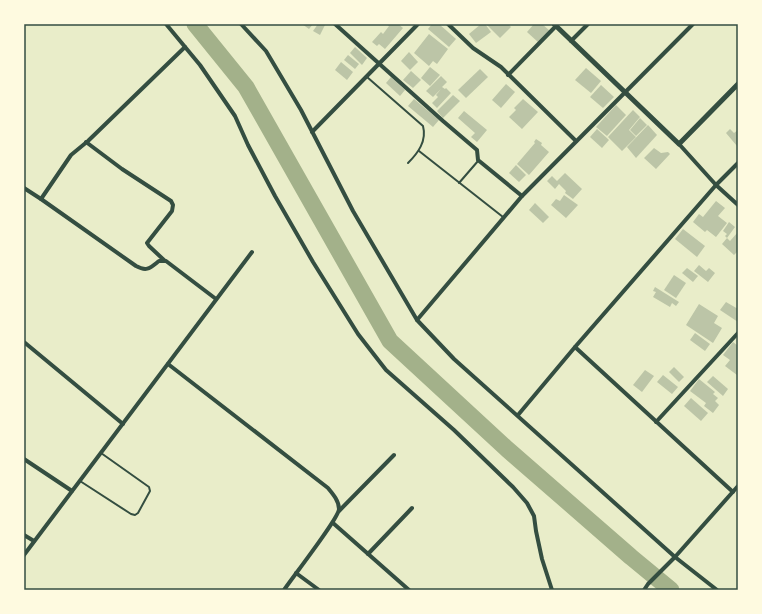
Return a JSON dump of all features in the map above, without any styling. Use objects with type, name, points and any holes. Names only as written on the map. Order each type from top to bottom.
[{"type":"street","points":[[166,24],[200,64],[235,116],[248,145],[279,203],[313,262],[358,334],[386,370],[454,430],[513,487],[527,503],[534,516],[542,559],[552,590]]},
{"type":"street","points":[[241,24],[266,51],[301,110],[353,211],[417,320],[454,359],[675,557],[717,590]]},
{"type":"street","points":[[335,24],[378,64],[478,150],[478,160],[522,196]]},
{"type":"street","points":[[312,132],[418,24]]},
{"type":"street","points":[[448,24],[473,48],[501,67],[576,141]]},
{"type":"street","points":[[571,41],[588,24]]},
{"type":"street","points":[[417,320],[522,196],[692,24]]},
{"type":"street","points":[[508,75],[555,25],[678,144],[716,185],[738,205]]},
{"type":"street","points":[[40,199],[72,155],[185,47]]},
{"type":"street","points":[[678,144],[738,84]]},
{"type":"street","points":[[86,142],[122,170],[171,201],[173,205],[172,211],[147,243],[166,261],[216,299]]},
{"type":"street","points":[[518,415],[575,346],[716,185],[738,163]]},
{"type":"street","points":[[24,188],[136,266],[142,269],[149,269],[159,261],[166,261]]},
{"type":"street","points":[[24,555],[252,252]]},
{"type":"street","points":[[656,422],[738,333]]},
{"type":"street","points":[[24,342],[123,424]]},
{"type":"street","points":[[575,346],[733,492]]},
{"type":"street","points":[[168,364],[328,488],[338,502],[340,511]]},
{"type":"street","points":[[284,590],[333,523],[340,511],[394,455]]},
{"type":"street","points":[[24,459],[72,491]]},
{"type":"street","points":[[644,590],[738,486]]},
{"type":"street","points":[[368,554],[412,508]]},
{"type":"street","points":[[333,523],[409,590]]},
{"type":"street","points":[[24,535],[34,541]]},
{"type":"street","points":[[296,573],[319,590]]},
{"type":"lane","points":[[366,76],[423,126],[423,143],[419,151],[408,163]]},
{"type":"lane","points":[[419,151],[504,218]]},
{"type":"lane","points":[[459,182],[478,160]]},
{"type":"lane","points":[[80,481],[131,514],[135,515],[138,512],[150,491],[149,487],[101,453]]},
{"type":"building","points":[[302,24],[313,24],[309,29]]},
{"type":"building","points":[[318,24],[325,25],[320,35],[313,31]]},
{"type":"building","points":[[386,24],[398,24],[403,28],[385,49],[379,44],[377,46],[372,42],[381,32],[383,34],[389,26]]},
{"type":"building","points":[[432,24],[439,24],[456,39],[449,47],[428,29]]},
{"type":"building","points":[[481,24],[485,24],[491,32],[476,43],[469,34]]},
{"type":"building","points":[[486,24],[508,24],[511,27],[500,38]]},
{"type":"building","points":[[534,24],[542,24],[550,31],[539,43],[527,32]]},
{"type":"building","points":[[429,34],[448,49],[437,64],[433,61],[429,66],[414,53]]},
{"type":"building","points":[[355,47],[367,58],[362,65],[350,53]]},
{"type":"building","points":[[409,52],[418,62],[410,70],[401,61]]},
{"type":"building","points":[[348,55],[359,64],[355,69],[344,60]]},
{"type":"building","points":[[341,62],[353,72],[347,80],[335,70]]},
{"type":"building","points":[[430,67],[440,75],[430,86],[421,78]]},
{"type":"building","points":[[586,68],[601,81],[591,93],[575,80]]},
{"type":"building","points":[[480,69],[488,77],[466,98],[458,90]]},
{"type":"building","points":[[411,71],[421,80],[413,88],[403,80]]},
{"type":"building","points":[[441,76],[447,82],[442,87],[445,89],[446,88],[451,93],[437,108],[432,103],[438,97],[436,95],[441,89],[433,97],[426,91]]},
{"type":"building","points":[[391,77],[405,90],[400,96],[386,83]]},
{"type":"building","points":[[506,84],[515,92],[501,108],[492,100]]},
{"type":"building","points":[[601,85],[614,97],[603,108],[590,97]]},
{"type":"building","points":[[453,95],[460,101],[443,118],[437,111]]},
{"type":"building","points":[[414,99],[439,120],[433,127],[408,106]]},
{"type":"building","points":[[523,99],[538,112],[522,129],[509,117],[516,110],[514,108]]},
{"type":"building","points":[[616,105],[626,115],[607,136],[596,127]]},
{"type":"building","points":[[633,110],[640,117],[629,130],[636,137],[622,151],[608,137]]},
{"type":"building","points":[[464,111],[487,130],[477,142],[471,137],[475,133],[458,118]]},
{"type":"building","points":[[640,118],[647,125],[636,136],[630,130]]},
{"type":"building","points":[[648,125],[657,135],[636,158],[627,147]]},
{"type":"building","points":[[597,129],[609,140],[602,148],[590,137]]},
{"type":"building","points":[[730,129],[734,133],[738,130],[737,146],[726,133]]},
{"type":"building","points":[[536,139],[542,143],[541,145],[549,152],[529,175],[517,164],[535,143],[534,142]]},
{"type":"building","points":[[654,148],[661,153],[668,152],[670,154],[656,169],[644,158]]},
{"type":"building","points":[[516,165],[526,175],[519,182],[509,173]]},
{"type":"building","points":[[565,173],[582,189],[573,199],[565,193],[566,191],[559,184],[555,189],[547,181],[552,176],[557,181]]},
{"type":"building","points":[[564,195],[578,205],[566,218],[551,205],[556,199],[560,201]]},
{"type":"building","points":[[716,201],[725,208],[718,216],[727,223],[716,237],[707,230],[705,232],[693,222],[699,214],[703,217]]},
{"type":"building","points":[[535,203],[549,217],[543,223],[529,210]]},
{"type":"building","points":[[729,222],[735,227],[727,238],[725,236],[727,234],[723,231]]},
{"type":"building","points":[[683,229],[705,246],[697,257],[675,239]]},
{"type":"building","points":[[738,232],[738,251],[734,255],[722,244],[727,238],[730,241]]},
{"type":"building","points":[[699,265],[706,271],[709,268],[715,273],[708,282],[694,271]]},
{"type":"building","points":[[687,268],[698,276],[693,282],[682,273]]},
{"type":"building","points":[[674,275],[686,283],[676,298],[664,290]]},
{"type":"building","points":[[655,287],[679,302],[676,306],[672,303],[670,307],[653,297],[656,292],[653,291]]},
{"type":"building","points":[[726,302],[738,309],[738,322],[720,310]]},
{"type":"building","points":[[699,304],[718,316],[714,323],[722,328],[713,343],[686,325]]},
{"type":"building","points":[[695,333],[710,344],[705,351],[690,340]]},
{"type":"building","points":[[733,342],[738,346],[737,375],[725,366],[730,360],[723,355]]},
{"type":"building","points":[[674,367],[684,377],[679,382],[669,372]]},
{"type":"building","points":[[645,370],[654,376],[642,392],[633,385]]},
{"type":"building","points":[[663,375],[678,387],[672,394],[657,382]]},
{"type":"building","points":[[713,376],[728,389],[723,396],[707,382]]},
{"type":"building","points":[[699,379],[715,392],[713,394],[718,398],[715,401],[719,405],[713,413],[704,406],[706,403],[690,391]]},
{"type":"building","points":[[691,398],[708,413],[701,421],[684,406]]},
{"type":"waterway","points":[[195,24],[246,87],[390,341],[507,449],[671,590]]}]
